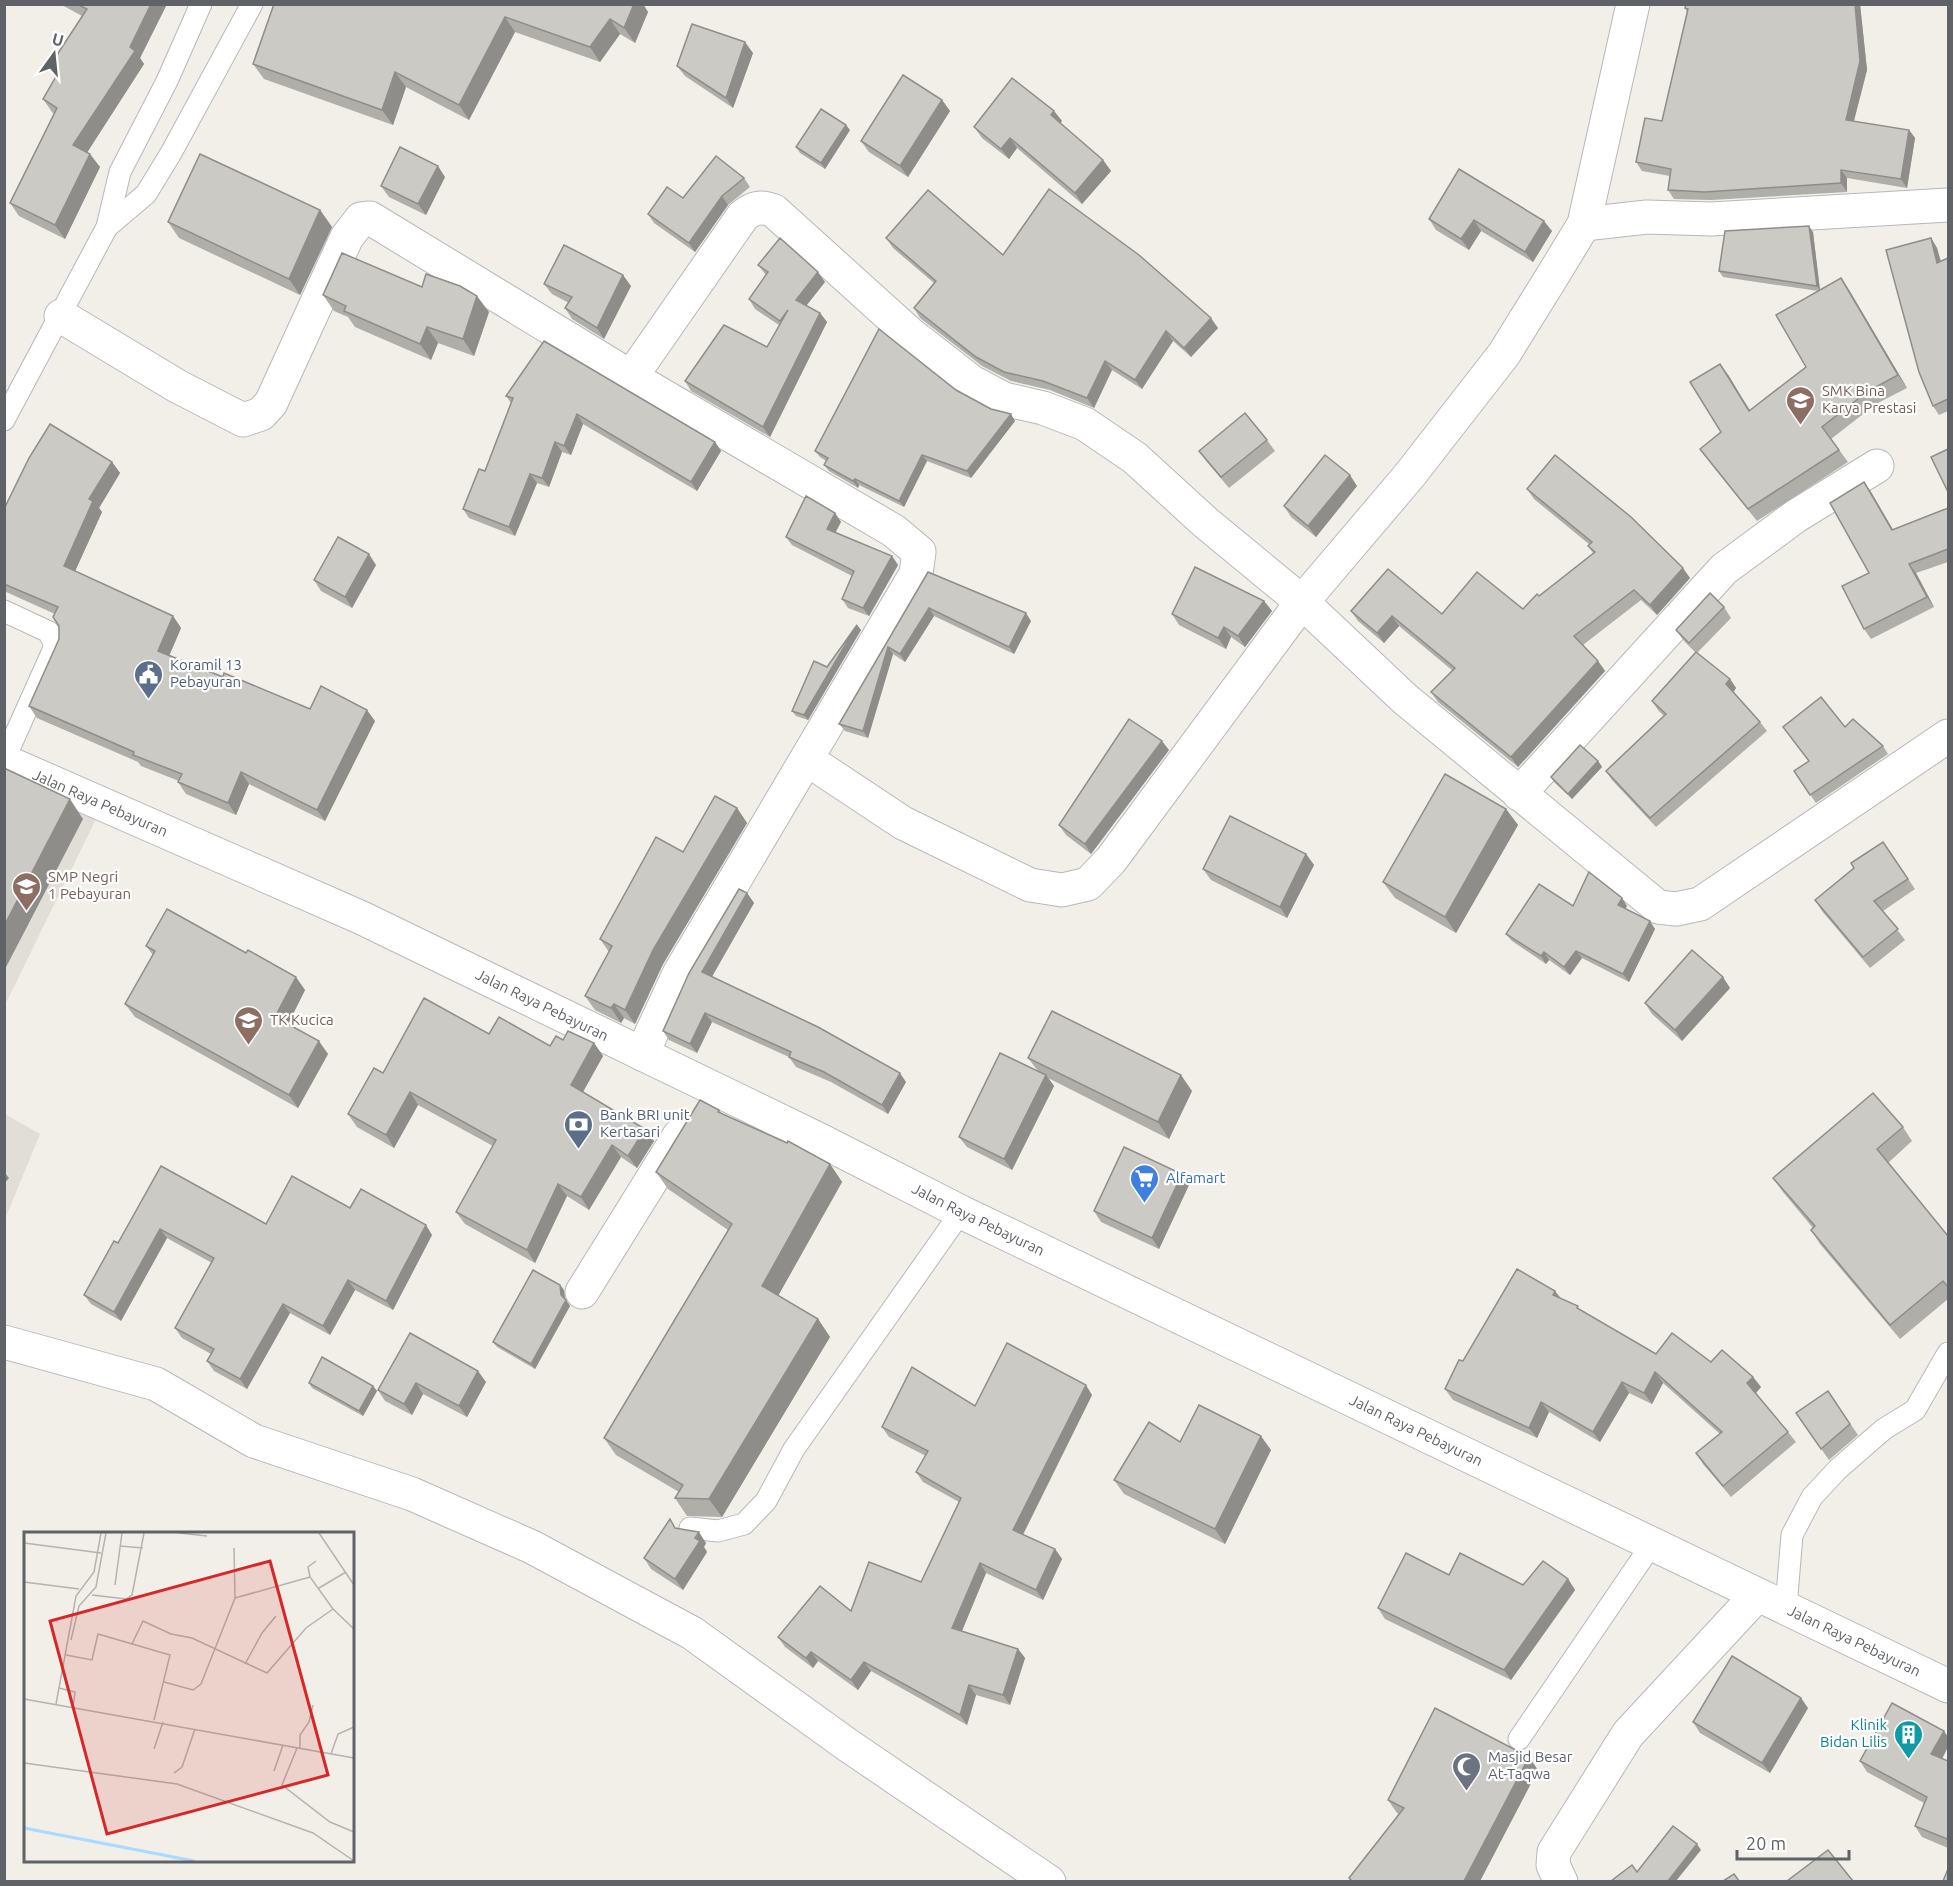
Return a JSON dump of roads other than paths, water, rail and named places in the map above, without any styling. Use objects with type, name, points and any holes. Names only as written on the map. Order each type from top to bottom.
[{"type":"street","points":[[808,760],[903,823],[1030,885],[1062,890],[1088,884],[1111,860],[1302,602],[1410,476],[1504,354],[1584,224],[1633,4]]},
{"type":"street","points":[[1584,224],[1647,218],[1722,219],[1948,205]]},
{"type":"street","points":[[630,377],[743,216],[752,209],[763,207],[783,218],[909,333],[972,382],[1004,399],[1043,408],[1084,424],[1135,459],[1205,522],[1302,602],[1405,699],[1658,907],[1676,909],[1700,904],[1948,736]]},
{"type":"street","points":[[60,316],[212,406],[243,420],[261,414],[271,403],[350,232],[361,219],[370,218],[630,377],[894,531],[919,552],[916,574],[808,760],[795,776],[679,974],[642,1054]]},
{"type":"street","points":[[1519,794],[1724,569],[1796,516],[1877,466]]},
{"type":"street","name":"Jalan Raya Pebayuran","points":[[4,761],[362,918],[961,1212],[1948,1686]]},
{"type":"street","points":[[582,1292],[709,1088]]},
{"type":"street","points":[[4,1342],[156,1384],[254,1442],[412,1494],[532,1547],[692,1633],[849,1746],[1049,1881]]},
{"type":"street","points":[[1561,1881],[1553,1865],[1554,1852],[1628,1734],[1772,1601]]},
{"type":"lane","points":[[4,420],[107,227],[120,172],[167,81],[201,4]]},
{"type":"lane","points":[[107,227],[146,194],[171,153],[252,4]]},
{"type":"lane","points":[[4,611],[49,632],[55,646],[4,761]]},
{"type":"lane","points":[[690,1528],[718,1530],[744,1524],[766,1501],[794,1449],[961,1212]]},
{"type":"lane","points":[[1772,1601],[1792,1535],[1812,1497],[1838,1469],[1884,1429],[1915,1410],[1948,1353]]},
{"type":"lane","points":[[1519,1739],[1652,1544]]},
{"type":"place","name":"SMK Bina Karya Prestasi","points":[[1801,426]]},
{"type":"place","name":"Koramil 13 Pebayuran","points":[[149,700]]},
{"type":"place","name":"SMP Negri 1 Pebayuran","points":[[27,912]]},
{"type":"place","name":"TK Kucica","points":[[249,1046]]},
{"type":"place","name":"Bank BRI unit Kertasari","points":[[579,1150]]},
{"type":"place","name":"Alfamart","points":[[1145,1204]]},
{"type":"place","name":"Klinik Bidan Lilis","points":[[1908,1760]]},
{"type":"place","name":"Masjid Besar At-Taqwa","points":[[1467,1792]]}]
